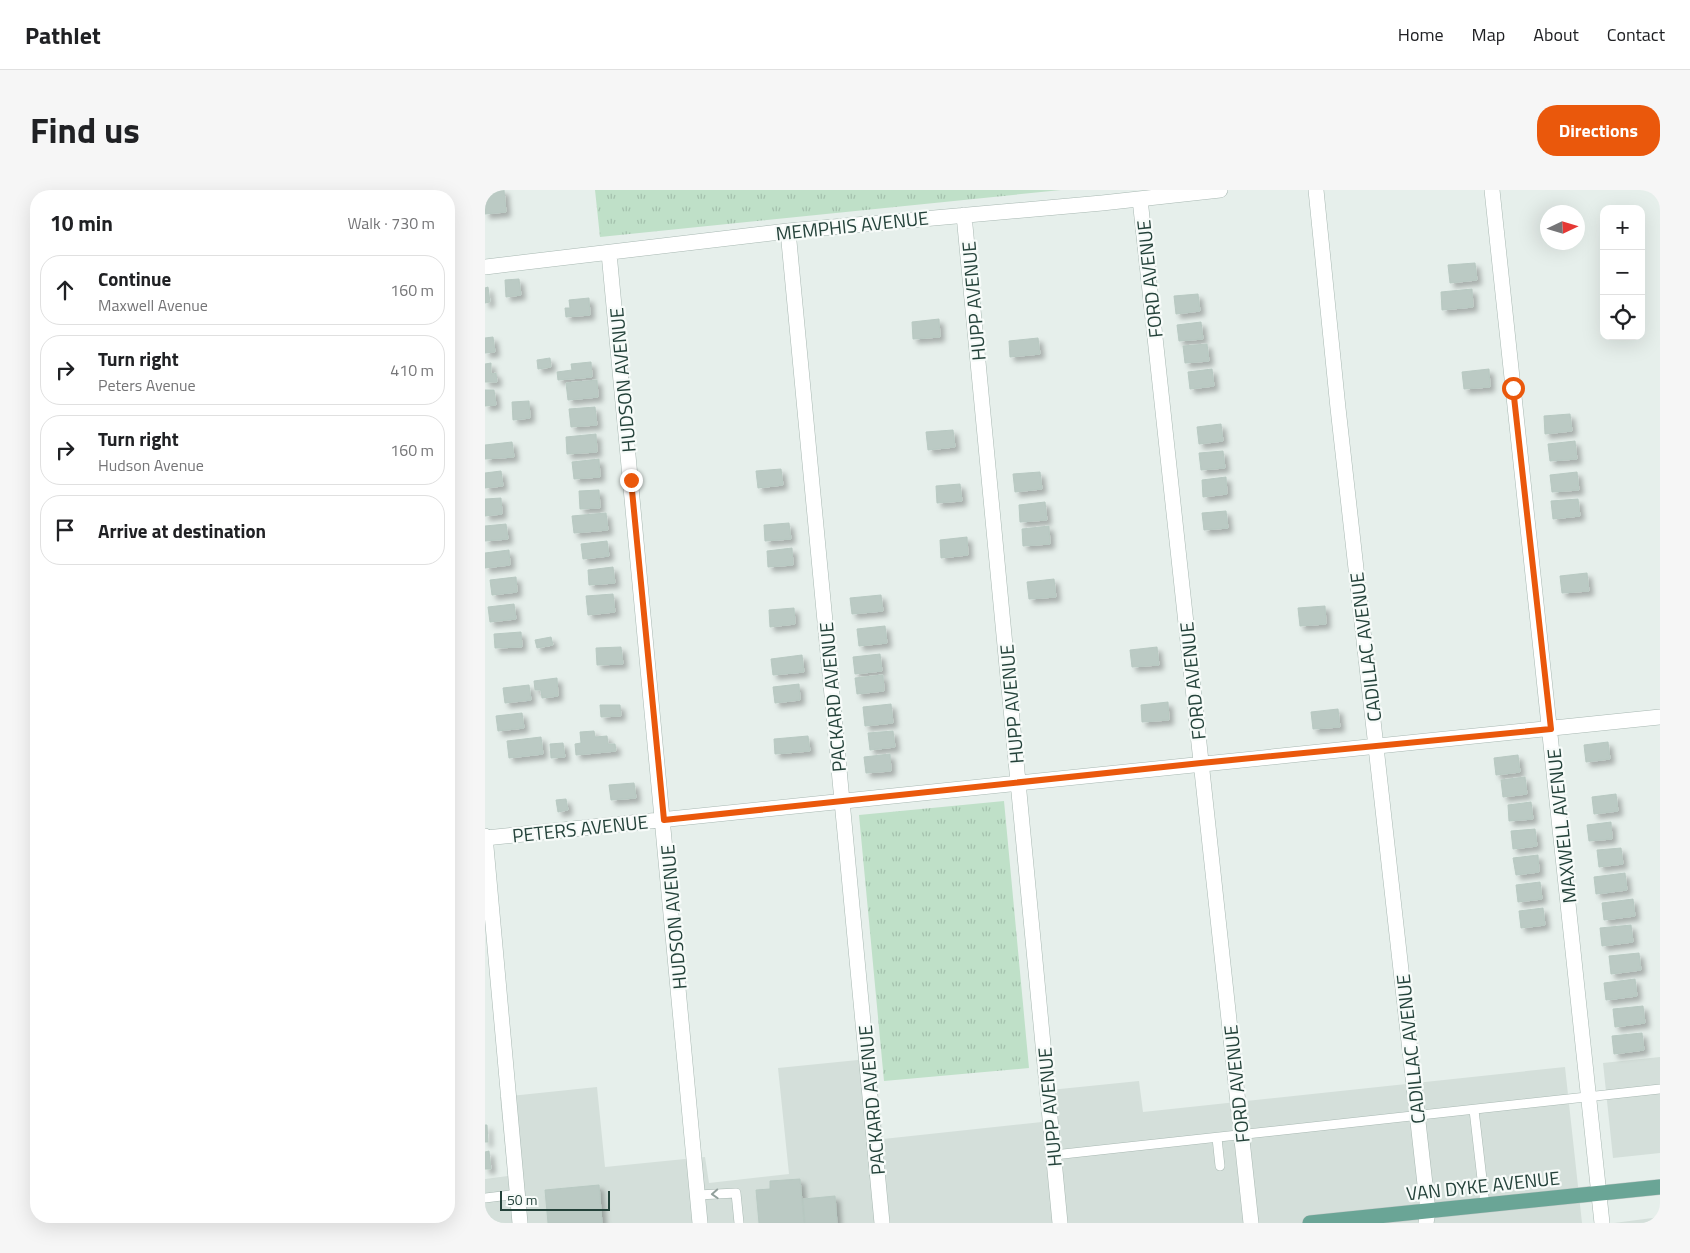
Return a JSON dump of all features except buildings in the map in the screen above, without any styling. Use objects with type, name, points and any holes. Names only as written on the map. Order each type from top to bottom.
[{"type":"main road","name":"VAN DYKE AVENUE","points":[[1317,1223],[1427,1217],[1485,1205],[1660,1187]]},
{"type":"street","name":"MEMPHIS AVENUE","points":[[485,267],[788,231],[965,215],[1101,197],[1140,199],[1220,190]]},
{"type":"street","name":"CADILLAC AVENUE","points":[[1316,190],[1338,408],[1427,1217]]},
{"type":"street","name":"MAXWELL AVENUE","points":[[1492,190],[1551,729],[1602,1223]]},
{"type":"street","name":"FORD AVENUE","points":[[1140,199],[1251,1223]]},
{"type":"street","name":"HUPP AVENUE","points":[[965,215],[1060,1223]]},
{"type":"street","name":"PACKARD AVENUE","points":[[788,231],[882,1223]]},
{"type":"street","name":"HUDSON AVENUE","points":[[609,253],[664,820],[700,1223]]},
{"type":"street","name":"PETERS AVENUE","points":[[485,837],[1660,717]]},
{"type":"street","points":[[485,837],[520,1223]]},
{"type":"lane","points":[[1054,1155],[1417,1117],[1660,1089]]},
{"type":"lane","points":[[1474,1110],[1485,1205]]},
{"type":"lane","points":[[1217,1138],[1220,1166]]},
{"type":"lane","points":[[698,1195],[736,1192],[739,1223]]},
{"type":"lane","points":[[485,1198],[518,1194]]},
{"type":"shaded area","points":[[1660,1057],[1660,1153],[1613,1158],[1603,1063]]},
{"type":"shaded area","points":[[858,1060],[877,1082],[883,1139],[1042,1122],[1040,1091],[1139,1081],[1143,1112],[1565,1067],[1582,1223],[485,1223],[485,1179],[508,1176],[500,1097],[597,1087],[605,1167],[705,1157],[709,1183],[789,1174],[778,1068]]},
{"type":"shaded area","points":[[1660,1217],[1660,1223],[1614,1223]]},
{"type":"green space","points":[[595,190],[1061,190],[600,237]]},
{"type":"green space","points":[[1004,801],[1029,1068],[884,1081],[859,815]]},
{"type":"route","points":[[631,480],[664,820],[1201,763],[1551,729],[1513,388]]}]
